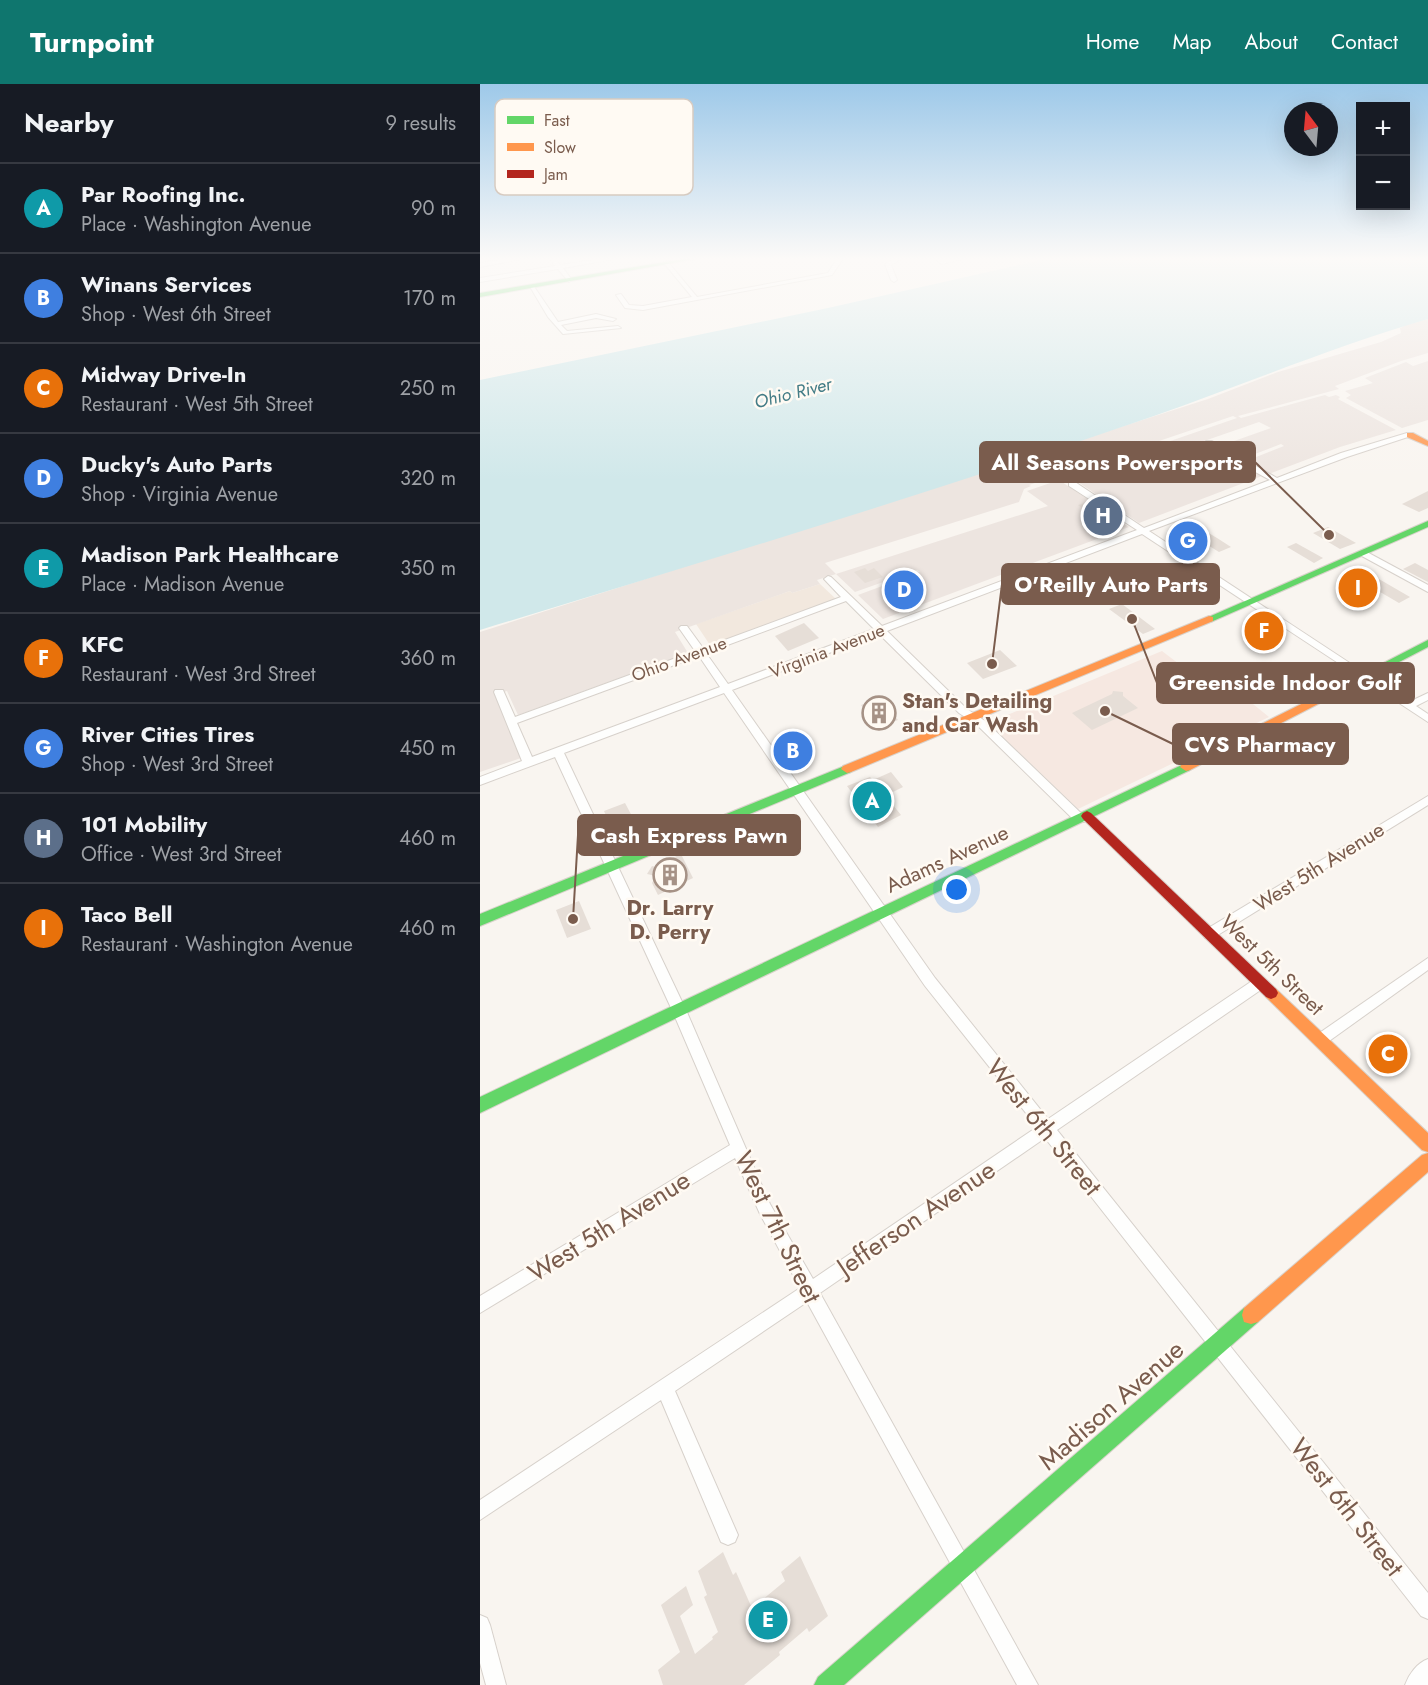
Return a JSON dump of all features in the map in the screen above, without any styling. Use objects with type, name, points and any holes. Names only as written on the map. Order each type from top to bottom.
[{"type":"main road","points":[[1410,435],[1428,429]]},
{"type":"main road","points":[[1410,435],[1428,444]]},
{"type":"main road","points":[[480,920],[973,718],[1250,602],[1428,524]]},
{"type":"main road","name":"Adams Avenue","points":[[480,1105],[1237,743],[1428,643]]},
{"type":"main road","name":"West 5th Street","points":[[1084,817],[1428,1144]]},
{"type":"main road","name":"Madison Avenue","points":[[826,1685],[1428,1161]]},
{"type":"street","points":[[564,332],[579,332]]},
{"type":"street","name":"Virginia Avenue","points":[[480,781],[1353,452],[1410,435]]},
{"type":"street","points":[[1209,443],[1277,481]]},
{"type":"street","points":[[1072,484],[1428,719]]},
{"type":"street","points":[[1363,553],[1428,590]]},
{"type":"street","name":"West 5th Street","points":[[828,579],[973,718],[1084,817]]},
{"type":"street","name":"Ohio Avenue","points":[[512,722],[847,598]]},
{"type":"street","name":"West 6th Street","points":[[684,628],[795,791],[930,982],[1428,1608]]},
{"type":"street","points":[[499,692],[529,764]]},
{"type":"street","points":[[1409,706],[1428,696]]},
{"type":"street","name":"West 7th Street","points":[[559,753],[679,1010],[765,1209],[1028,1685]]},
{"type":"street","name":"West 5th Avenue","points":[[1209,934],[1428,800]]},
{"type":"street","points":[[1320,1040],[1428,963]]},
{"type":"street","name":"Jefferson Avenue","points":[[480,1511],[809,1291],[1260,983]]},
{"type":"street","name":"West 5th Avenue","points":[[480,1305],[738,1148]]},
{"type":"street","points":[[664,1388],[728,1535]]},
{"type":"street","points":[[480,1625],[496,1685]]},
{"type":"street","points":[[1415,1685],[1428,1669]]},
{"type":"shaded area","points":[[1401,332],[1428,332],[1428,353],[1335,386],[1339,389],[1238,416],[1241,418],[1325,395],[1329,397],[1336,395],[1340,397],[1338,399],[1396,430],[1340,447],[1269,474],[1246,461],[1284,446],[1281,444],[1242,459],[1220,446],[1271,428],[1259,422],[1161,456],[1173,463],[1213,449],[1235,461],[1194,476],[1198,479],[1239,463],[1262,476],[1139,523],[1069,476],[1237,418],[1233,416],[1029,485],[1031,486],[1024,489],[1019,502],[825,563],[836,574],[817,580],[820,584],[792,593],[790,591],[675,632],[688,653],[518,715],[507,691],[495,695],[521,758],[480,772],[480,632],[1208,399],[1278,372],[1381,342]]},
{"type":"shaded area","points":[[1428,361],[1428,420],[1402,428],[1346,398],[1351,395],[1345,391],[1373,383],[1365,378],[1406,362],[1413,366]]},
{"type":"shaded area","points":[[1059,480],[1129,527],[883,619],[858,595],[920,572],[917,570],[855,592],[836,574],[1048,506],[1027,491]]},
{"type":"shaded area","points":[[820,584],[836,599],[710,645],[696,624],[790,591],[792,593]]},
{"type":"shaded area","points":[[1162,651],[1217,693],[1232,687],[1269,717],[1078,809],[988,723]]},
{"type":"water","name":"Ohio River","points":[[713,332],[1388,332],[1154,416],[986,472],[480,630],[480,380]]},
{"type":"building","points":[[1428,491],[1428,508],[1419,512],[1402,504]]},
{"type":"building","points":[[1089,502],[1127,526],[1116,531],[1078,505]]},
{"type":"building","points":[[1328,527],[1356,543],[1340,549],[1313,533]]},
{"type":"building","points":[[1202,529],[1231,547],[1219,552],[1206,544],[1192,550],[1173,540]]},
{"type":"building","points":[[1296,543],[1323,558],[1314,563],[1287,547]]},
{"type":"building","points":[[1415,563],[1428,570],[1428,582],[1403,569]]},
{"type":"building","points":[[865,568],[868,571],[874,568],[883,577],[865,583],[854,572]]},
{"type":"building","points":[[1372,575],[1410,597],[1399,603],[1375,589],[1361,596],[1345,586]]},
{"type":"building","points":[[906,576],[926,595],[913,599],[919,605],[909,609],[883,585]]},
{"type":"building","points":[[1122,604],[1155,629],[1143,634],[1109,609]]},
{"type":"building","points":[[1258,621],[1285,639],[1276,644],[1247,625]]},
{"type":"building","points":[[804,623],[819,638],[788,651],[775,636]]},
{"type":"building","points":[[1000,650],[1017,666],[983,679],[967,663]]},
{"type":"building","points":[[1113,691],[1123,692],[1123,696],[1138,708],[1092,730],[1072,713],[1112,694]]},
{"type":"building","name":"Stan's Detailing and Car Wash","points":[[879,698],[898,720],[879,727],[861,705]]},
{"type":"building","points":[[806,738],[812,746],[788,756],[782,748]]},
{"type":"building","points":[[891,772],[903,787],[889,794],[892,797],[889,800],[901,815],[878,827],[847,786],[870,777],[873,780]]},
{"type":"building","points":[[625,803],[641,833],[618,842],[604,811]]},
{"type":"building","name":"Dr. Larry D. Perry","points":[[681,854],[693,878],[658,895],[652,883],[656,876],[647,874],[652,866],[660,868],[664,862]]},
{"type":"building","points":[[579,901],[591,929],[567,938],[556,910]]},
{"type":"building","points":[[1378,1043],[1400,1050],[1399,1064],[1377,1058]]},
{"type":"building","points":[[723,1552],[733,1575],[736,1572],[751,1606],[756,1602],[757,1604],[785,1581],[781,1572],[800,1556],[828,1616],[809,1632],[807,1628],[779,1652],[780,1655],[744,1685],[663,1685],[658,1670],[680,1652],[661,1605],[686,1586],[693,1605],[680,1616],[695,1654],[718,1632],[704,1597],[707,1595],[698,1571]]},
{"type":"traffic: fast","points":[[1209,619],[1428,524]]},
{"type":"traffic: fast","points":[[1347,685],[1428,643]]},
{"type":"traffic: fast","points":[[480,1105],[1186,767]]},
{"type":"traffic: fast","points":[[480,920],[847,769]]},
{"type":"traffic: fast","points":[[826,1685],[1251,1315]]},
{"type":"traffic: slow","points":[[1410,435],[1428,444]]},
{"type":"traffic: slow","points":[[847,769],[1209,619]]},
{"type":"traffic: slow","points":[[1186,767],[1347,685]]},
{"type":"traffic: slow","points":[[1271,993],[1428,1144]]},
{"type":"traffic: slow","points":[[1251,1315],[1428,1161]]},
{"type":"traffic: jam","points":[[1087,816],[1271,993]]},
{"type":"place","name":"101 Mobility","points":[[1103,516]]},
{"type":"place","name":"All Seasons Powersports","points":[[1329,535]]},
{"type":"place","name":"River Cities Tires","points":[[1188,541]]},
{"type":"place","name":"Taco Bell","points":[[1358,588]]},
{"type":"place","name":"Ducky's Auto Parts","points":[[904,590]]},
{"type":"place","name":"Greenside Indoor Golf","points":[[1132,619]]},
{"type":"place","name":"KFC","points":[[1264,631]]},
{"type":"place","name":"O'Reilly Auto Parts","points":[[992,664]]},
{"type":"place","name":"CVS Pharmacy","points":[[1105,711]]},
{"type":"place","name":"Stan's Detailing and Car Wash","points":[[879,713]]},
{"type":"place","name":"Winans Services","points":[[793,751]]},
{"type":"place","name":"Par Roofing Inc.","points":[[872,801]]},
{"type":"place","name":"Dr. Larry D. Perry","points":[[670,875]]},
{"type":"place","name":"Cash Express Pawn","points":[[573,919]]},
{"type":"place","name":"Midway Drive-In","points":[[1388,1054]]},
{"type":"place","name":"Madison Park Healthcare","points":[[768,1620]]}]
